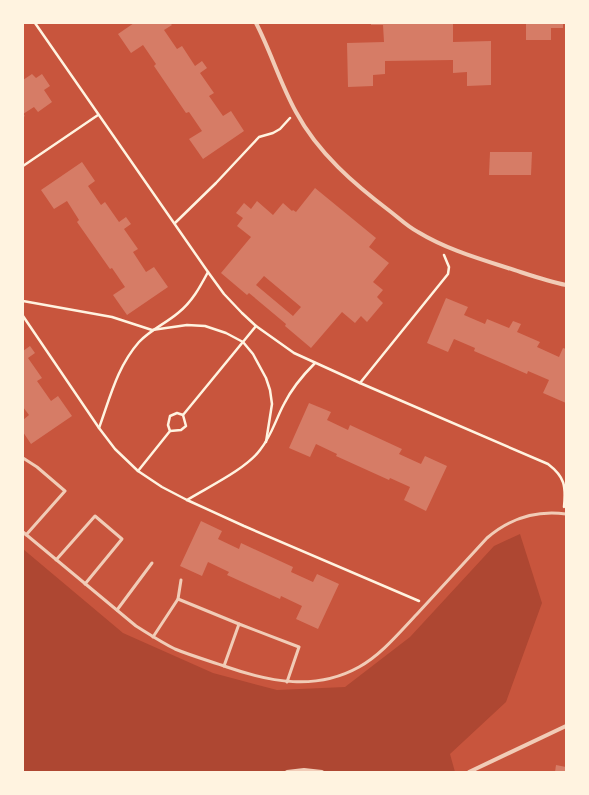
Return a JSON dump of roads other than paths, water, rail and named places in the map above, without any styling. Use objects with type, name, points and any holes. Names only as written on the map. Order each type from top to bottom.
[{"type":"street","points":[[256,23],[296,112],[311,136],[325,154],[342,171],[389,211],[417,232],[462,253],[566,285]]},
{"type":"street","points":[[469,772],[566,726]]},
{"type":"street","points":[[287,772],[304,770],[322,772]]},
{"type":"lane","points":[[23,458],[37,467],[65,491],[24,534],[117,610],[153,637],[176,649],[224,666],[251,675],[287,682],[300,683],[321,681],[341,676],[359,667],[372,658],[392,640],[495,531],[528,515],[546,513],[565,514]]},
{"type":"lane","points":[[56,560],[95,516],[122,539],[85,584]]},
{"type":"lane","points":[[117,610],[152,563]]},
{"type":"lane","points":[[153,637],[178,598],[181,580]]},
{"type":"lane","points":[[178,598],[239,624],[299,647],[287,682]]},
{"type":"lane","points":[[224,666],[239,624]]}]
